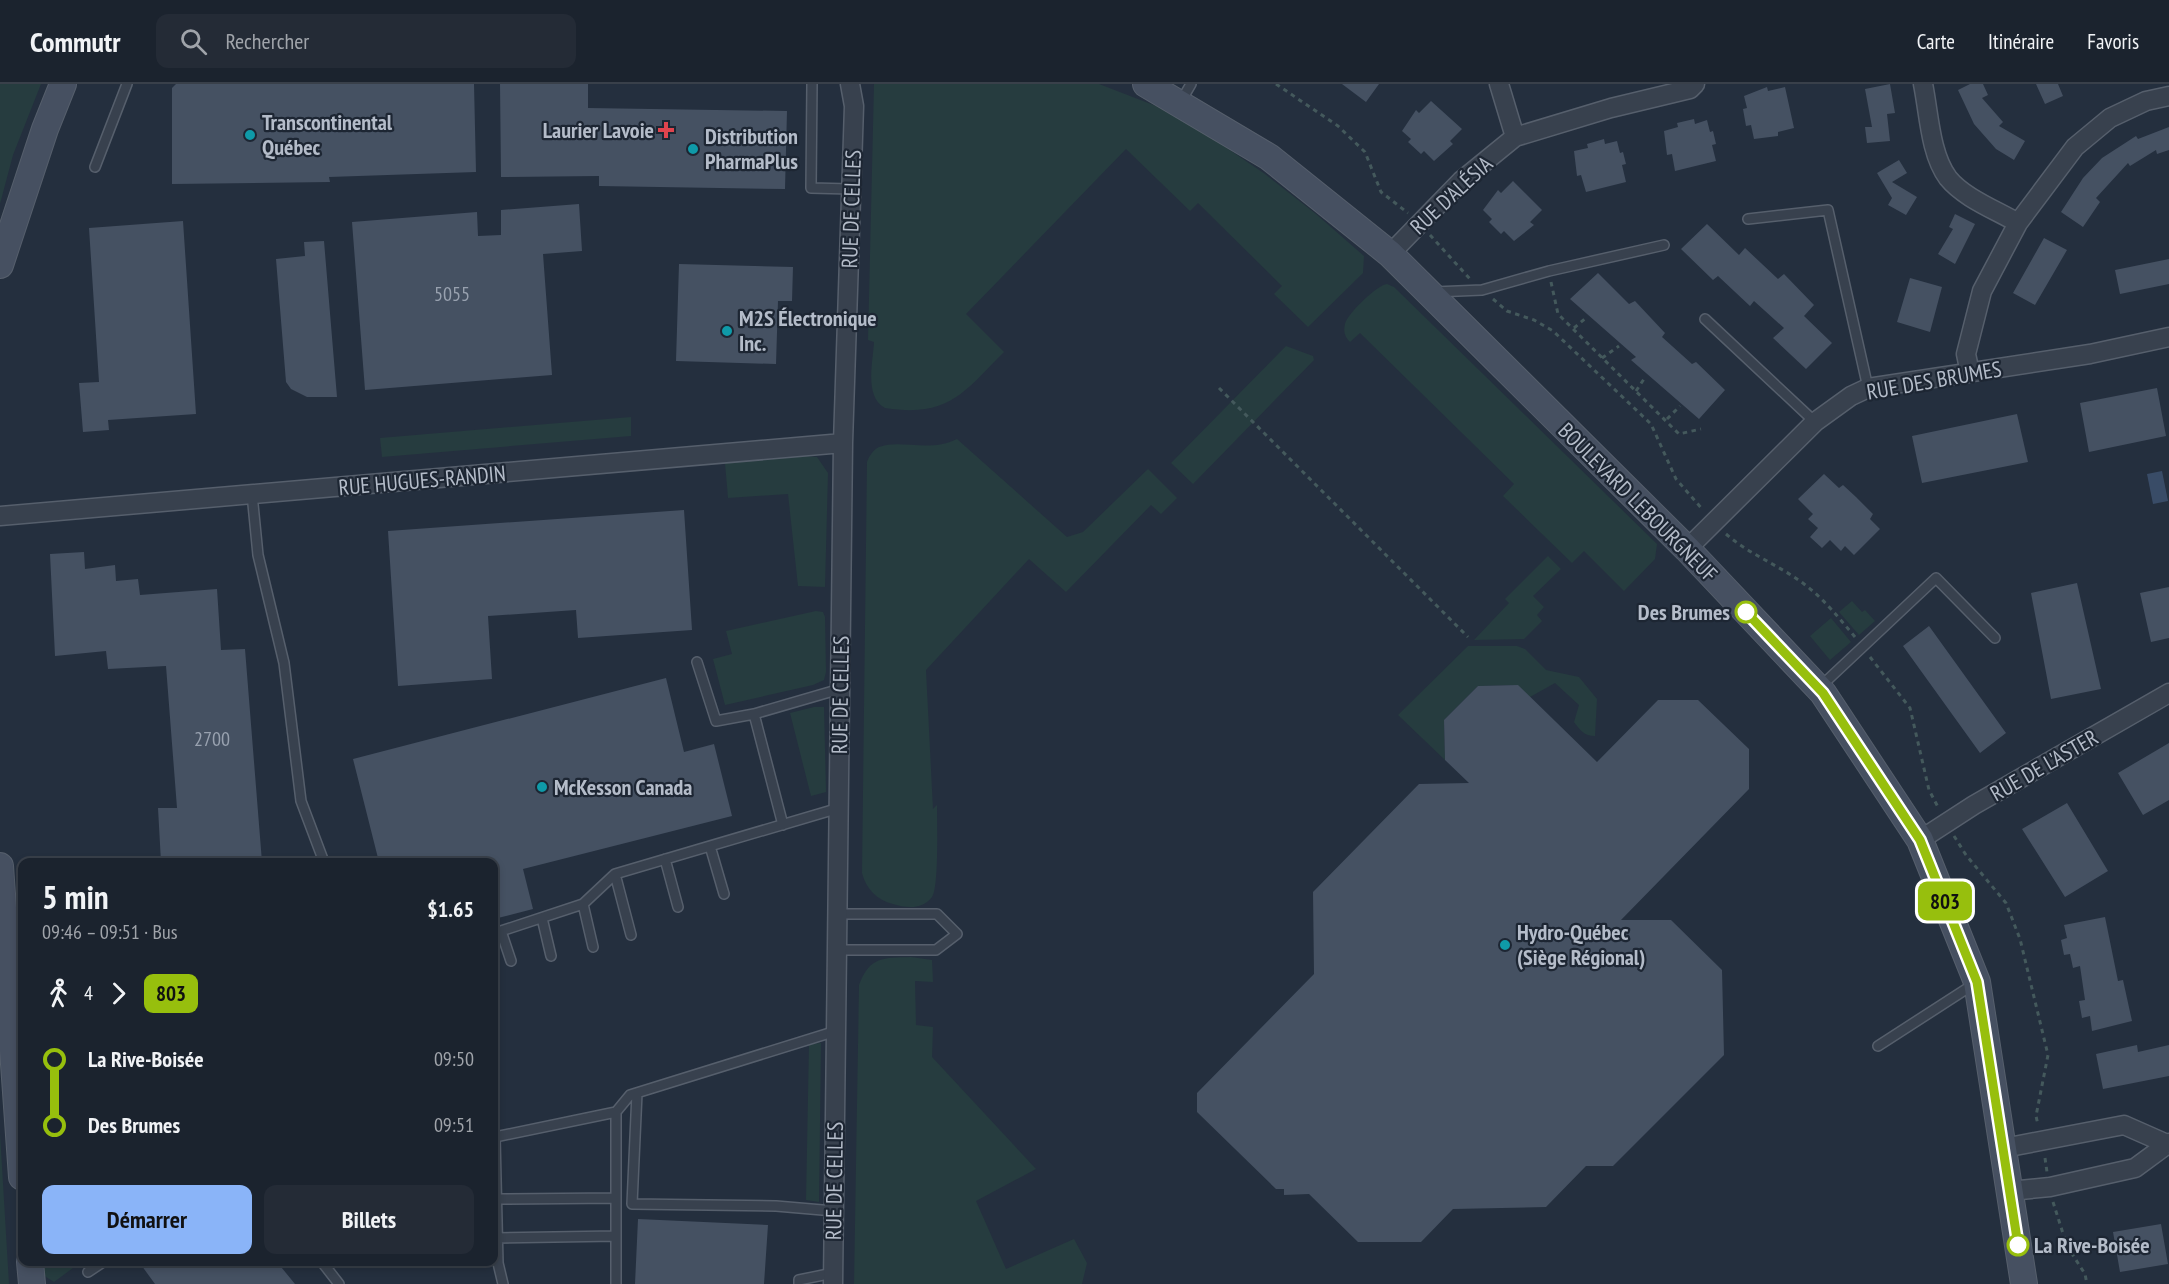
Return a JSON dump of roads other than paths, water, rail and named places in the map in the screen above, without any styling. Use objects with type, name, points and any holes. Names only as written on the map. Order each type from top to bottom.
[{"type":"main road","points":[[0,265],[45,129],[63,84]]},
{"type":"main road","name":"BOULEVARD LEBOURGNEUF","points":[[1146,84],[1186,94],[1269,157],[1389,254],[1687,549],[1818,688],[1920,840],[1977,982],[2024,1284]]},
{"type":"main road","points":[[0,866],[18,1121]]},
{"type":"main road","points":[[30,1266],[32,1284]]},
{"type":"street","name":"RUE DE CELLES","points":[[833,1279],[843,443],[854,106],[850,84]]},
{"type":"street","name":"RUE DE CELLES","points":[[854,106],[860,84]]},
{"type":"street","points":[[1499,84],[1515,137]]},
{"type":"street","name":"RUE D'ALÉSIA","points":[[1389,254],[1461,181],[1515,137],[1577,118],[1690,89],[1695,84]]},
{"type":"street","points":[[1923,84],[1938,155],[1948,177],[1967,193],[2018,223]]},
{"type":"street","points":[[1970,373],[1965,354],[1982,291],[2018,223],[2075,147],[2110,118],[2146,100],[2169,96]]},
{"type":"street","name":"RUE DES BRUMES","points":[[1687,549],[1815,422],[1851,396],[1868,388],[2090,354],[2169,338]]},
{"type":"street","name":"RUE HUGUES-RANDIN","points":[[0,516],[843,443]]},
{"type":"street","name":"RUE DE L'ASTER","points":[[1920,840],[1974,805],[2169,693]]},
{"type":"street","points":[[2004,1148],[2040,1133],[2124,1125],[2168,1144]]},
{"type":"street","points":[[2010,1191],[2050,1187],[2135,1168],[2168,1144]]},
{"type":"lane","points":[[95,167],[127,84]]},
{"type":"lane","points":[[812,84],[811,188],[851,189]]},
{"type":"lane","points":[[1748,219],[1828,210],[1868,388]]},
{"type":"lane","points":[[1428,293],[1482,290],[1549,271],[1664,245]]},
{"type":"lane","points":[[1705,319],[1815,422]]},
{"type":"lane","points":[[252,494],[258,555],[284,663],[301,801],[322,858]]},
{"type":"lane","points":[[1818,688],[1936,578],[1995,638]]},
{"type":"lane","points":[[697,662],[716,721],[754,714],[840,689]]},
{"type":"lane","points":[[754,714],[783,825]]},
{"type":"lane","points":[[498,932],[583,904],[615,874],[839,808]]},
{"type":"lane","points":[[710,846],[724,894]]},
{"type":"lane","points":[[665,859],[678,907]]},
{"type":"lane","points":[[615,874],[631,935]]},
{"type":"lane","points":[[583,904],[593,947]]},
{"type":"lane","points":[[837,914],[937,914],[957,934],[936,950],[837,950]]},
{"type":"lane","points":[[542,918],[551,956]]},
{"type":"lane","points":[[498,934],[511,961]]},
{"type":"lane","points":[[1878,1046],[1977,982]]},
{"type":"lane","points":[[498,1136],[616,1112],[630,1095],[836,1031]]},
{"type":"lane","points":[[637,1093],[632,1204],[776,1206],[834,1211]]},
{"type":"lane","points":[[616,1112],[616,1284]]},
{"type":"lane","points":[[498,1199],[616,1198]]},
{"type":"lane","points":[[498,1238],[616,1236]]},
{"type":"lane","points":[[498,1263],[503,1284]]},
{"type":"lane","points":[[88,1272],[97,1266]]},
{"type":"lane","points":[[325,1266],[339,1284]]},
{"type":"lane","points":[[799,1284],[799,1280],[833,1279]]},
{"type":"water","points":[[2162,471],[2168,501],[2153,504],[2147,474]]},
{"type":"place","name":"Laurier Lavoie","points":[[666,130]]},
{"type":"place","name":"Transcontinental Québec","points":[[250,135]]},
{"type":"place","name":"Distribution PharmaPlus","points":[[693,149]]},
{"type":"place","name":"M2S Électronique Inc.","points":[[727,331]]},
{"type":"place","name":"Des Brumes","points":[[1746,612]]},
{"type":"place","name":"McKesson Canada","points":[[542,787]]},
{"type":"place","name":"Hydro-Québec (Siège Régional)","points":[[1505,945]]},
{"type":"place","name":"La Rive-Boisée","points":[[2018,1245]]}]
